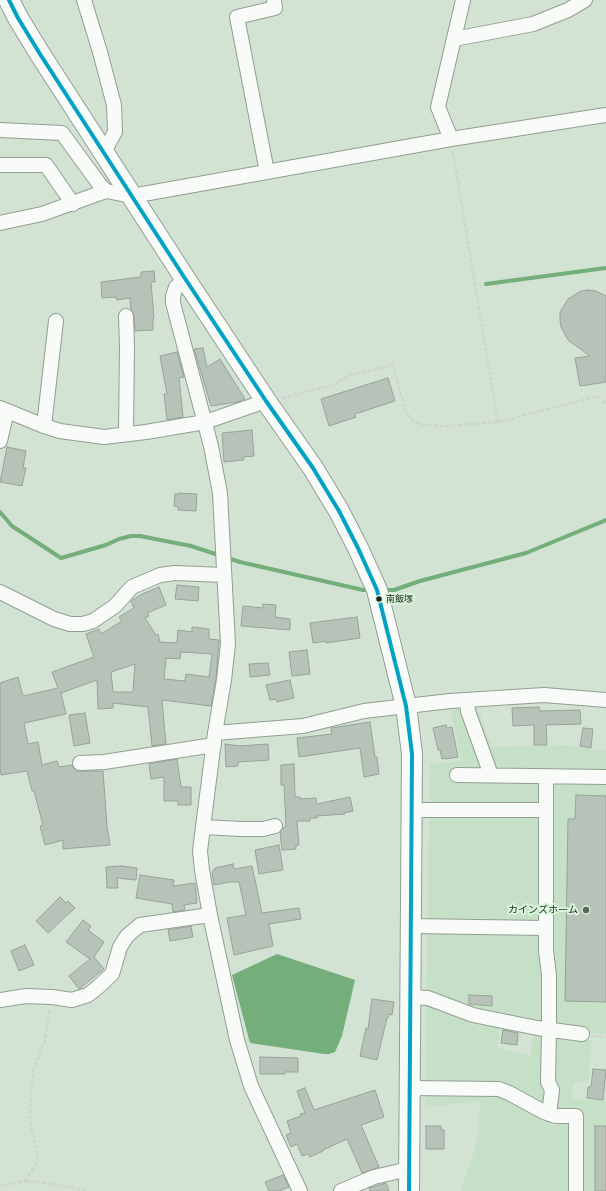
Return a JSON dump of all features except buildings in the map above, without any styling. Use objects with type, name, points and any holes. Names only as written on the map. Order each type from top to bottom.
[{"type":"highway","points":[[9,0],[36,48],[186,280],[266,401],[313,468],[339,511],[358,548],[376,590],[406,706],[412,754],[409,1191]]},
{"type":"street","points":[[84,0],[114,105],[115,132],[104,152]]},
{"type":"street","points":[[267,172],[237,16],[275,8],[274,0]]},
{"type":"street","points":[[451,139],[438,108],[463,0]]},
{"type":"street","points":[[454,39],[533,24],[568,10],[585,0]]},
{"type":"street","points":[[0,130],[62,132],[100,186],[106,191],[132,196],[451,139],[606,114]]},
{"type":"street","points":[[0,165],[46,165],[73,204]]},
{"type":"street","points":[[0,223],[42,214],[106,191]]},
{"type":"street","points":[[186,280],[176,287],[173,296],[173,303],[205,422],[220,493],[228,644],[200,851],[202,870],[210,915],[237,1040],[251,1086],[300,1191]]},
{"type":"street","points":[[126,316],[126,434]]},
{"type":"street","points":[[44,426],[56,321]]},
{"type":"street","points":[[0,441],[4,410],[60,431],[104,436],[205,422],[266,401]]},
{"type":"street","points":[[0,592],[54,619],[70,624],[83,624],[93,621],[115,606],[132,587],[160,575],[175,573],[224,575]]},
{"type":"street","points":[[80,764],[104,762],[214,739],[303,726],[364,711],[467,700],[544,695],[606,700]]},
{"type":"street","points":[[467,700],[468,711],[491,775]]},
{"type":"street","points":[[457,775],[606,777]]},
{"type":"street","points":[[546,776],[546,951],[549,1030],[548,1082],[552,1090],[550,1114]]},
{"type":"street","points":[[411,810],[546,810]]},
{"type":"street","points":[[203,827],[263,829],[275,826]]},
{"type":"street","points":[[0,1000],[26,996],[52,997],[72,1000],[88,995],[112,974],[120,947],[127,936],[140,925],[210,915]]},
{"type":"street","points":[[410,926],[546,928]]},
{"type":"street","points":[[410,997],[428,998],[473,1015],[549,1030],[582,1034]]},
{"type":"street","points":[[409,1088],[499,1089],[509,1093],[536,1109],[550,1114],[556,1116],[576,1116],[576,1191]]},
{"type":"street","points":[[341,1191],[374,1177],[409,1169]]},
{"type":"path","points":[[451,139],[498,422]]},
{"type":"path","points":[[266,401],[314,391],[333,385],[351,375],[393,365],[406,413],[415,422],[425,425],[448,426],[498,422],[598,396],[606,404]]},
{"type":"path","points":[[25,1181],[37,1162],[38,1155],[30,1114],[31,1094],[34,1068],[45,1040],[52,997]]},
{"type":"path","points":[[0,1186],[25,1181],[48,1183],[88,1191]]},
{"type":"shaded area","points":[[477,706],[492,747],[567,745],[606,751],[606,1034],[567,1030],[539,1020],[478,1010],[426,991],[430,764],[461,761],[451,710]]},
{"type":"shaded area","points":[[277,954],[355,980],[342,1036],[335,1052],[324,1054],[250,1043],[232,975]]},
{"type":"shaded area","points":[[426,1004],[500,1027],[497,1048],[530,1056],[534,1033],[591,1040],[589,1081],[573,1082],[572,1099],[606,1101],[606,1191],[460,1191],[474,1152],[478,1134],[480,1101],[426,1107]]},
{"type":"waterway","points":[[486,284],[606,268]]},
{"type":"waterway","points":[[0,512],[12,526],[61,558],[106,545],[119,539],[131,536],[140,536],[191,546],[240,562],[363,590],[371,590]]},
{"type":"waterway","points":[[382,590],[394,590],[420,581],[526,553],[606,520]]},
{"type":"transit line","points":[[9,0],[40,54],[186,280],[266,401],[313,468],[339,511],[377,590],[406,706],[412,754],[409,1191]]},
{"type":"place","name":"南飯塚","points":[[379,599]]},
{"type":"place","name":"カインズホーム","points":[[586,910]]}]
